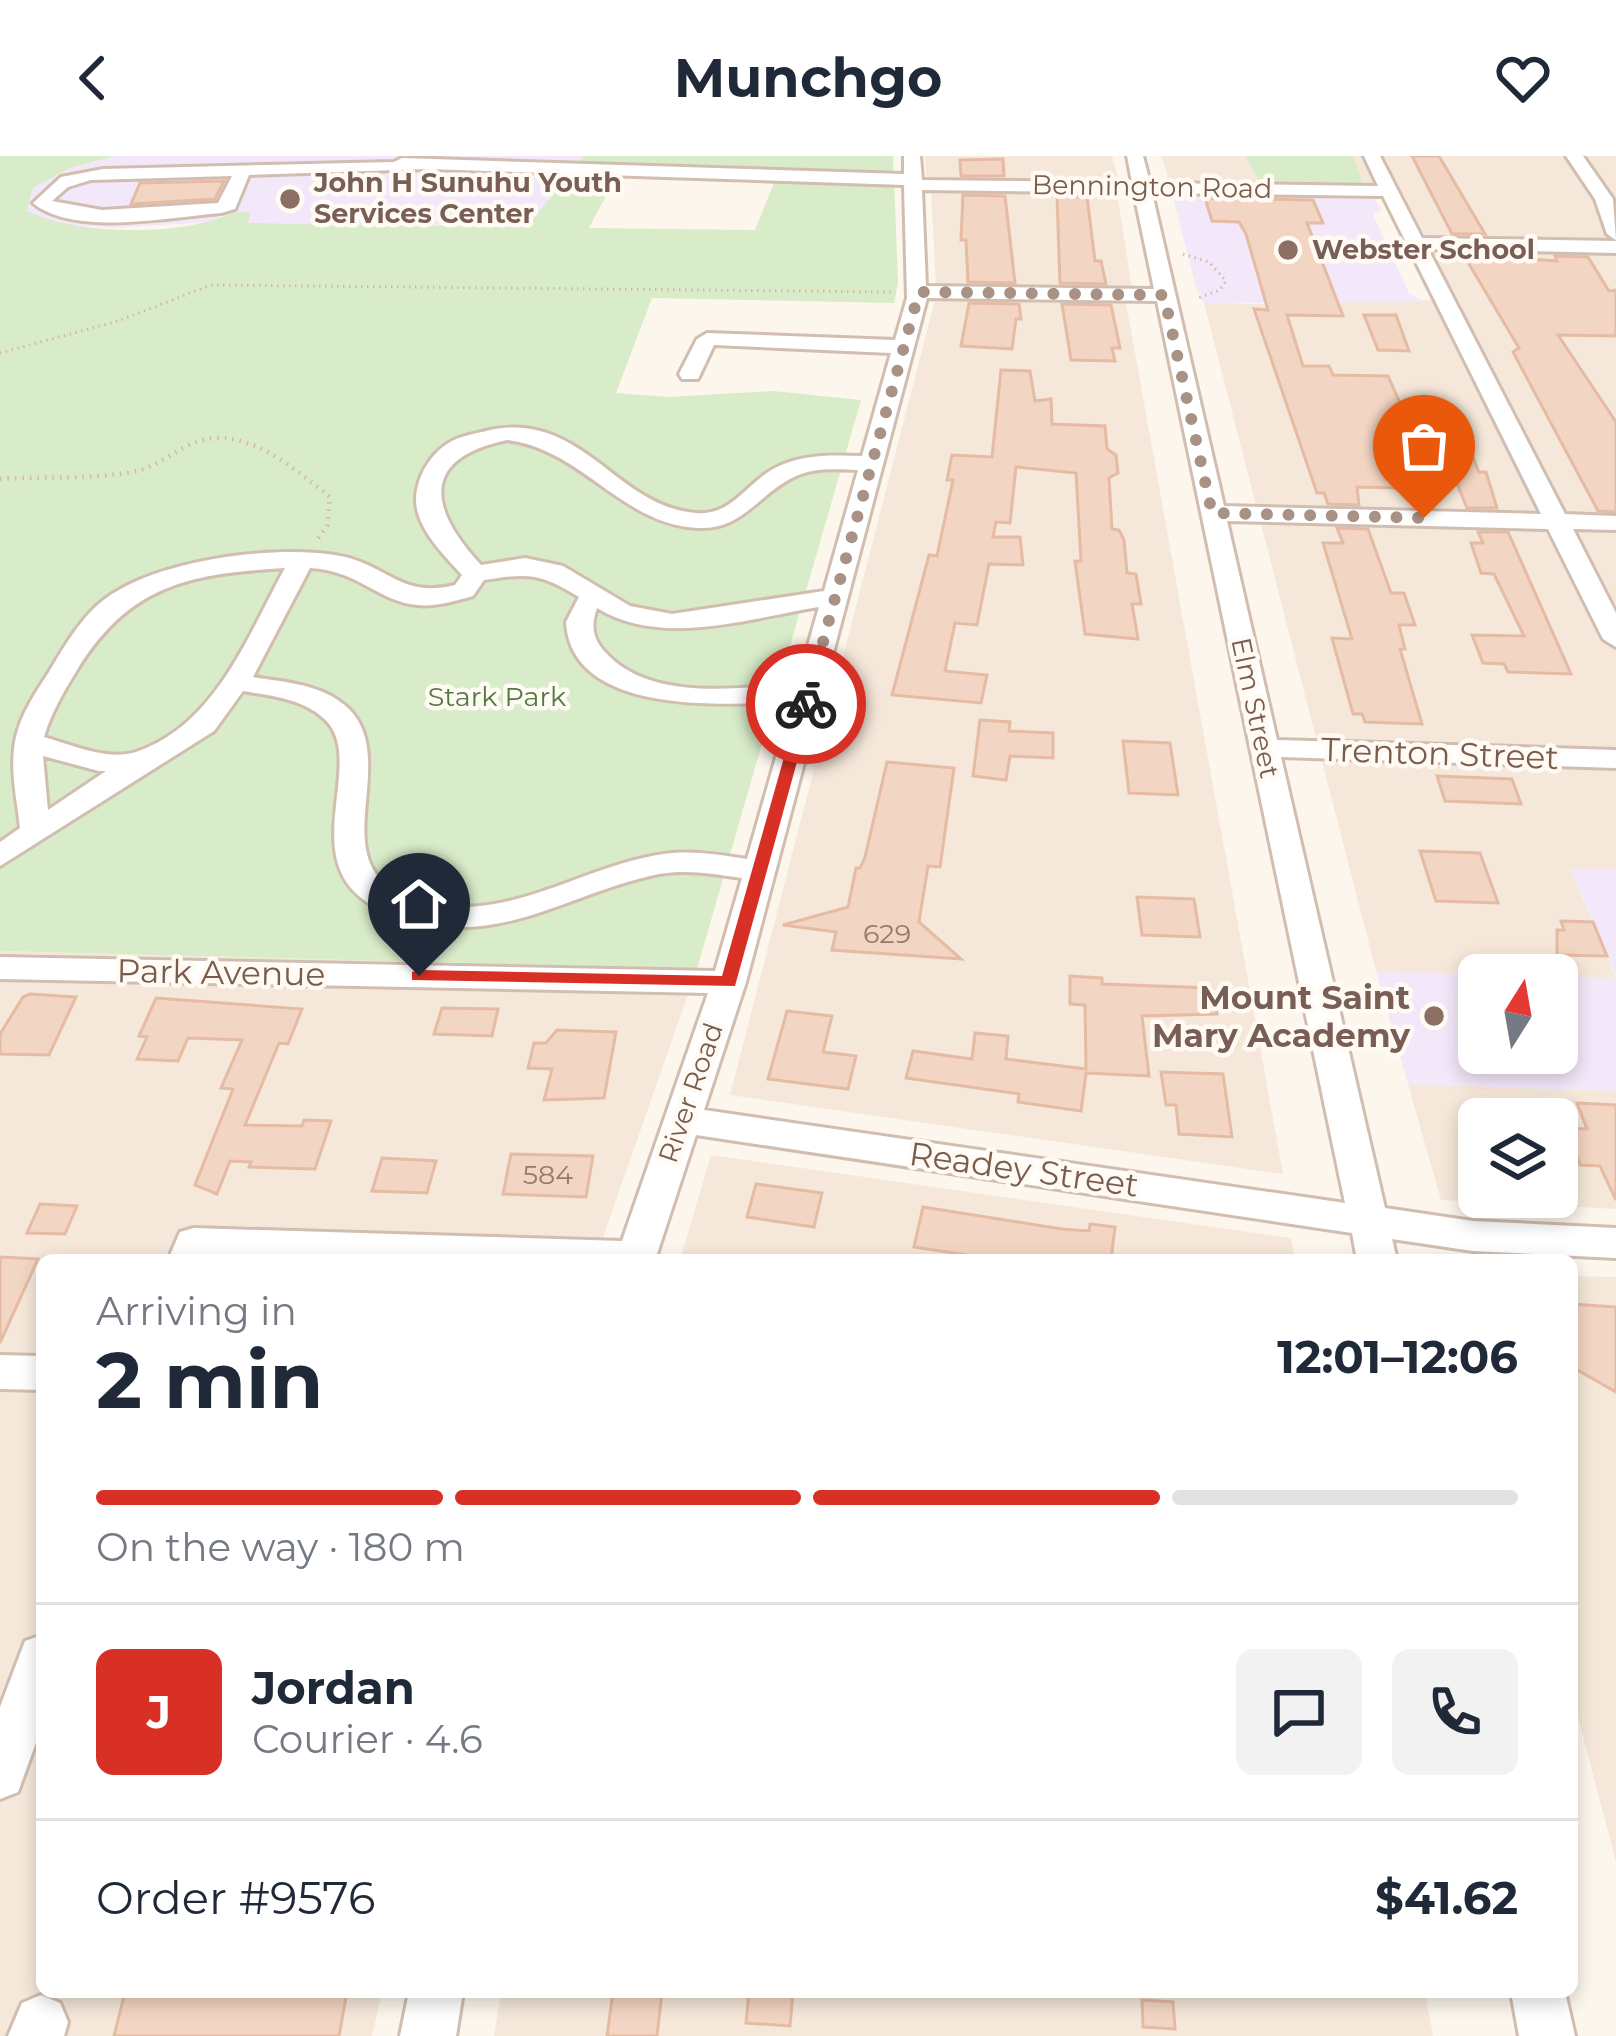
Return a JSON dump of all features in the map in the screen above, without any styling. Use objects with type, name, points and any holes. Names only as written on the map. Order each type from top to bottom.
[{"type":"street","points":[[136,156],[68,180],[42,203],[51,210],[95,214],[229,205],[241,175],[190,156]]},
{"type":"street","points":[[397,156],[404,164],[421,167]]},
{"type":"street","name":"Elm Street","points":[[1135,156],[1376,1254]]},
{"type":"street","points":[[1372,156],[1616,640]]},
{"type":"street","points":[[1574,156],[1604,199],[1616,234]]},
{"type":"street","points":[[68,180],[234,169]]},
{"type":"street","name":"Bennington Road","points":[[234,169],[913,174],[1142,187],[1390,190]]},
{"type":"street","name":"River Road","points":[[637,1254],[729,982],[904,347],[913,174]]},
{"type":"street","points":[[1417,243],[1616,247]]},
{"type":"street","points":[[910,292],[1164,295]]},
{"type":"street","points":[[691,374],[707,339],[904,347]]},
{"type":"street","points":[[476,574],[451,547],[428,501],[432,475],[448,453],[479,438],[524,436],[564,445],[592,461],[641,503],[675,519],[725,518],[745,510],[769,482],[795,467],[828,462],[873,464]]},
{"type":"street","points":[[1212,513],[1616,523]]},
{"type":"street","points":[[0,856],[140,761],[204,724],[236,682],[301,562]]},
{"type":"street","points":[[36,832],[32,728],[89,631],[117,602],[188,574],[301,562],[361,568],[390,592],[415,599],[464,591],[476,574],[525,566],[554,571],[622,612],[672,622],[836,597]]},
{"type":"street","points":[[592,598],[580,611],[578,630],[587,650],[616,676],[694,696],[809,692]]},
{"type":"street","points":[[236,682],[267,684],[333,706],[352,734],[346,826],[351,865],[363,883],[407,910],[436,917],[502,915],[678,862],[760,871]]},
{"type":"street","points":[[30,742],[100,762],[140,761]]},
{"type":"street","name":"Trenton Street","points":[[1263,748],[1616,759]]},
{"type":"street","name":"Park Avenue","points":[[0,968],[729,982]]},
{"type":"street","name":"Readey Street","points":[[681,1120],[1473,1236],[1616,1243]]},
{"type":"street","points":[[191,1252],[318,1254]]},
{"type":"street","points":[[0,1372],[36,1373]]},
{"type":"street","points":[[0,1775],[36,1676]]},
{"type":"street","points":[[428,2036],[435,1998]]},
{"type":"street","points":[[1539,1998],[1547,2036]]},
{"type":"path","points":[[1184,254],[1211,262],[1226,281],[1220,290],[1198,298]]},
{"type":"path","points":[[0,353],[118,321],[211,286],[910,292]]},
{"type":"path","points":[[0,478],[101,476],[154,467],[191,443],[235,438],[255,444],[330,497],[327,526],[301,562]]},
{"type":"shaded area","name":"John H Sunuhu Youth Services Center","points":[[115,156],[583,156],[527,227],[246,223],[236,209],[209,222],[112,228],[54,224],[27,212],[33,188],[70,168]]},
{"type":"shaded area","points":[[925,156],[1112,156],[1119,181],[934,181],[926,176]]},
{"type":"shaded area","points":[[1161,156],[1245,156],[1260,183],[1170,182]]},
{"type":"shaded area","points":[[1352,156],[1616,156],[1616,870],[1571,870],[1616,979],[1578,978],[1578,954],[1458,954],[1458,974],[1376,971],[1204,303],[1456,300],[1398,185],[1363,184]]},
{"type":"shaded area","points":[[931,192],[1117,194],[1132,288],[936,285]]},
{"type":"shaded area","name":"Webster School","points":[[1187,193],[1373,195],[1381,210],[1373,214],[1409,293],[1424,302],[1204,303],[1173,197]]},
{"type":"shaded area","points":[[935,300],[1126,303],[1283,1174],[730,1095]]},
{"type":"shaded area","points":[[1571,869],[1616,870],[1616,977],[1607,956]]},
{"type":"shaded area","points":[[0,951],[697,969],[597,1254],[36,1254],[36,1998],[381,1998],[372,2036],[0,2036]]},
{"type":"shaded area","name":"Mount Saint Mary Academy","points":[[1376,971],[1458,974],[1458,1074],[1578,1074],[1578,978],[1616,979],[1616,1091],[1408,1084]]},
{"type":"shaded area","points":[[1408,1084],[1616,1091],[1616,1209],[1578,1207],[1578,1098],[1458,1098],[1458,1201],[1441,1200]]},
{"type":"shaded area","points":[[711,1155],[1291,1238],[1294,1254],[682,1254]]},
{"type":"shaded area","points":[[1578,1276],[1616,1277],[1616,1862],[1578,1717]]},
{"type":"shaded area","points":[[500,1998],[1426,1998],[1433,2036],[494,2036]]},
{"type":"green space","name":"Stark Park","points":[[0,156],[115,156],[70,168],[33,188],[27,211],[90,228],[140,230],[186,226],[238,212],[251,213],[248,223],[527,227],[583,156],[893,156],[898,282],[894,303],[652,298],[616,393],[669,397],[773,391],[861,400],[697,969],[0,951]],"holes":[[[617,175],[776,178],[755,230],[589,228]]]},
{"type":"green space","points":[[1245,156],[1353,156],[1363,184],[1260,183]]},
{"type":"building","points":[[1412,156],[1439,156],[1485,234],[1452,234]]},
{"type":"building","points":[[1003,159],[1004,176],[961,176],[960,160]]},
{"type":"building","points":[[224,181],[215,199],[131,204],[140,183]]},
{"type":"building","points":[[963,195],[1005,196],[1015,283],[968,282],[966,240],[961,240]]},
{"type":"building","points":[[1057,196],[1087,197],[1095,261],[1101,261],[1106,284],[1060,283]]},
{"type":"building","points":[[1205,198],[1313,200],[1323,223],[1307,223],[1343,316],[1287,315],[1303,366],[1329,366],[1333,375],[1388,376],[1411,428],[1454,430],[1467,443],[1479,472],[1486,472],[1497,508],[1467,508],[1447,459],[1390,457],[1399,488],[1357,487],[1359,505],[1328,504],[1324,493],[1317,493],[1254,309],[1268,310],[1246,234],[1239,222],[1212,221]]},
{"type":"building","points":[[1463,254],[1557,261],[1555,256],[1588,257],[1609,291],[1616,290],[1616,336],[1558,335],[1616,422],[1616,512],[1598,511],[1513,352],[1519,348]]},
{"type":"building","points":[[969,303],[1019,304],[1021,319],[1016,319],[1012,349],[961,346]]},
{"type":"building","points":[[1062,304],[1111,305],[1120,348],[1112,348],[1115,361],[1071,360]]},
{"type":"building","points":[[1364,315],[1396,315],[1409,351],[1378,350]]},
{"type":"building","points":[[1001,370],[1030,371],[1035,401],[1051,399],[1052,424],[1105,426],[1107,449],[1116,455],[1118,473],[1109,478],[1112,529],[1119,530],[1124,540],[1127,573],[1136,574],[1141,604],[1132,604],[1138,639],[1085,634],[1075,561],[1081,561],[1076,473],[1016,467],[1010,523],[996,522],[993,537],[1020,537],[1023,565],[989,564],[977,625],[955,623],[945,671],[987,675],[981,703],[892,695],[929,555],[937,556],[953,480],[947,480],[952,455],[992,457]]},
{"type":"building","points":[[1337,528],[1368,529],[1391,593],[1404,593],[1415,625],[1399,625],[1405,649],[1400,649],[1422,724],[1365,722],[1362,714],[1353,714],[1332,638],[1352,639],[1323,543],[1343,543]]},
{"type":"building","points":[[1478,532],[1508,532],[1571,674],[1508,672],[1504,664],[1483,663],[1472,635],[1524,636],[1494,574],[1481,573],[1471,543],[1483,543]]},
{"type":"building","points":[[980,720],[1010,722],[1009,731],[1053,733],[1053,758],[1010,756],[1006,780],[973,776]]},
{"type":"building","points":[[1123,741],[1170,743],[1178,795],[1129,793]]},
{"type":"building","points":[[887,762],[954,768],[940,867],[928,866],[919,922],[961,959],[832,950],[836,932],[783,925],[848,907]]},
{"type":"building","points":[[1437,776],[1512,779],[1521,804],[1445,801]]},
{"type":"building","points":[[1420,851],[1480,853],[1498,903],[1436,901]]},
{"type":"building","points":[[1137,897],[1194,899],[1200,937],[1142,935]]},
{"type":"building","points":[[1561,921],[1593,922],[1607,956],[1557,954],[1557,930],[1564,930]]},
{"type":"building","points":[[1070,976],[1102,978],[1102,984],[1212,988],[1217,1014],[1142,1016],[1149,1076],[1086,1073],[1081,1111],[1018,1102],[1019,1094],[906,1078],[913,1051],[972,1059],[975,1033],[1008,1036],[1006,1059],[1086,1069],[1085,1005],[1070,1004]]},
{"type":"building","points":[[23,997],[76,997],[49,1055],[0,1054],[0,1034]]},
{"type":"building","points":[[156,998],[302,1009],[288,1044],[279,1043],[245,1125],[302,1126],[304,1120],[331,1121],[315,1169],[249,1167],[251,1162],[230,1161],[217,1194],[195,1185],[233,1089],[221,1088],[242,1040],[188,1038],[178,1061],[137,1059],[147,1037],[139,1036]]},
{"type":"building","points":[[442,1008],[498,1009],[492,1036],[434,1034]]},
{"type":"building","points":[[787,1011],[832,1016],[823,1052],[856,1056],[848,1089],[768,1079]]},
{"type":"building","points":[[557,1030],[616,1032],[604,1098],[544,1100],[552,1069],[528,1068],[534,1043],[546,1043]]},
{"type":"building","points":[[1161,1072],[1223,1074],[1232,1137],[1179,1134],[1176,1105],[1166,1105]]},
{"type":"building","points":[[1578,1103],[1616,1105],[1616,1200],[1600,1166],[1580,1165],[1578,1129],[1587,1129]]},
{"type":"building","points":[[511,1154],[593,1156],[586,1197],[503,1194]]},
{"type":"building","points":[[382,1158],[436,1161],[427,1193],[372,1191]]},
{"type":"building","points":[[756,1184],[822,1193],[814,1227],[747,1217]]},
{"type":"building","points":[[40,1204],[77,1206],[65,1234],[27,1233]]},
{"type":"building","points":[[923,1207],[1062,1229],[1089,1231],[1090,1224],[1115,1227],[1112,1254],[960,1254],[914,1247]]},
{"type":"building","points":[[0,1257],[36,1259],[36,1263],[0,1343]]},
{"type":"building","points":[[1578,1304],[1616,1307],[1616,1392],[1578,1370]]},
{"type":"building","points":[[124,1998],[346,1998],[339,2036],[114,2036]]},
{"type":"building","points":[[612,1998],[661,1998],[657,2036],[607,2036]]},
{"type":"building","points":[[748,1998],[792,1998],[790,2026],[746,2023]]},
{"type":"building","points":[[1142,2000],[1173,2002],[1175,2029],[1143,2027]]},
{"type":"way so far","points":[[806,704],[919,292],[1164,295],[1212,513],[1424,518]]},
{"type":"place","name":"John H Sunuhu Youth Services Center","points":[[290,199]]},
{"type":"place","name":"Webster School","points":[[1288,250]]},
{"type":"place","name":"Mount Saint Mary Academy","points":[[1434,1016]]},
{"type":"route","points":[[419,976],[729,982],[806,704]]}]
